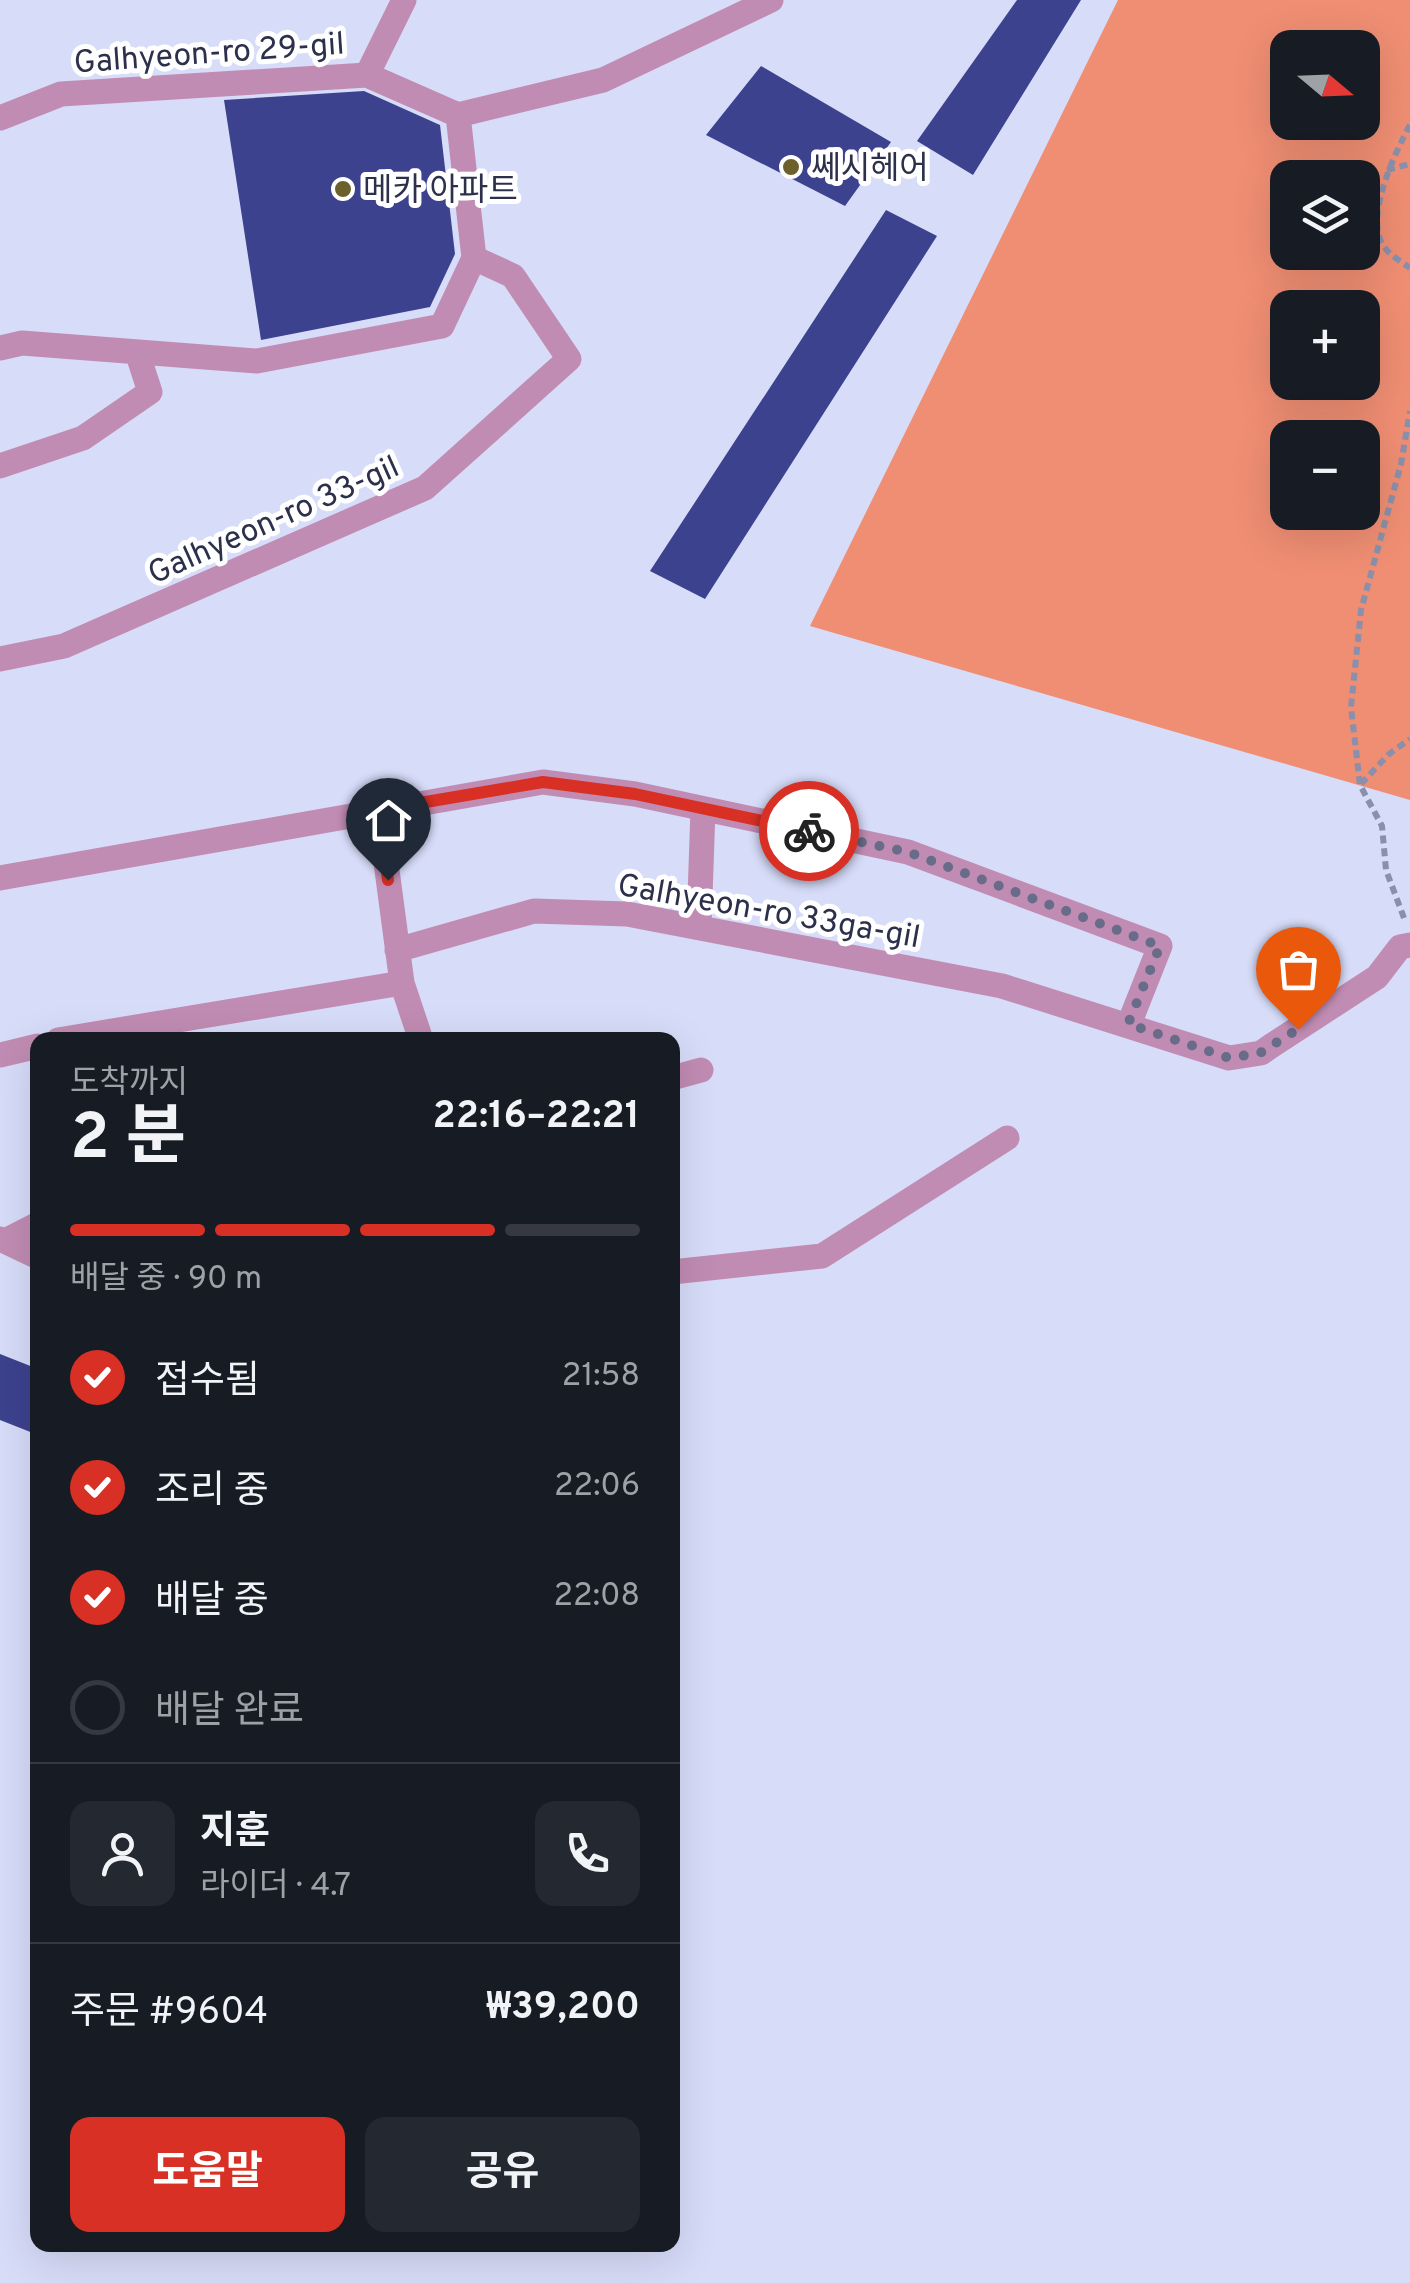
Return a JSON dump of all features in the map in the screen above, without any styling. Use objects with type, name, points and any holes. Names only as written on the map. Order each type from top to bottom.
[{"type":"street","name":"Galhyeon-ro 29-gil","points":[[367,74],[404,0]]},
{"type":"street","points":[[0,348],[22,343],[257,361],[442,326],[474,258],[458,114],[603,80],[770,0]]},
{"type":"street","name":"Galhyeon-ro 29-gil","points":[[0,118],[61,94],[367,74],[458,114]]},
{"type":"street","name":"Galhyeon-ro 33-gil","points":[[0,659],[64,646],[425,488],[569,359],[513,276],[474,258]]},
{"type":"street","points":[[0,466],[83,438],[150,392],[137,352]]},
{"type":"street","points":[[0,878],[543,782],[703,809],[908,852],[1160,946],[1128,1024]]},
{"type":"street","points":[[699,926],[703,809]]},
{"type":"street","points":[[379,810],[402,984],[418,1032]]},
{"type":"street","name":"Galhyeon-ro 33ga-gil","points":[[397,950],[534,911],[627,914],[1002,986],[1229,1058],[1260,1053],[1377,977],[1409,939]]},
{"type":"street","points":[[107,1032],[402,984]]},
{"type":"street","points":[[0,1056],[30,1048]]},
{"type":"street","points":[[680,1076],[702,1070]]},
{"type":"street","points":[[680,1271],[822,1256],[1008,1138]]},
{"type":"street","points":[[2,1240],[30,1228]]},
{"type":"street","points":[[2,1240],[30,1253]]},
{"type":"path","points":[[1410,125],[1385,171],[1379,228],[1382,246],[1410,268]]},
{"type":"path","points":[[1385,171],[1410,164]]},
{"type":"path","points":[[1409,939],[1386,870],[1382,826],[1360,785],[1351,707],[1361,610],[1401,464],[1410,411]]},
{"type":"path","points":[[1360,785],[1389,754],[1410,739]]},
{"type":"shaded area","points":[[1118,0],[1410,0],[1410,800],[810,626]]},
{"type":"building","points":[[1017,0],[1081,0],[973,175],[917,141]]},
{"type":"building","points":[[761,66],[891,142],[845,206],[706,135]]},
{"type":"building","name":"메카 아파트","points":[[364,91],[440,125],[455,254],[430,307],[261,340],[224,100]]},
{"type":"building","points":[[886,210],[937,236],[705,599],[650,571]]},
{"type":"building","points":[[0,1354],[30,1366],[30,1432],[0,1420]]},
{"type":"way so far","points":[[809,831],[908,852],[1160,946],[1128,1024],[1229,1058],[1260,1053],[1298,1029]]},
{"type":"place","name":"쎄시헤어","points":[[791,167]]},
{"type":"place","name":"메카 아파트","points":[[343,189]]},
{"type":"route","points":[[388,880],[379,810],[543,782],[635,794],[809,831]]}]
